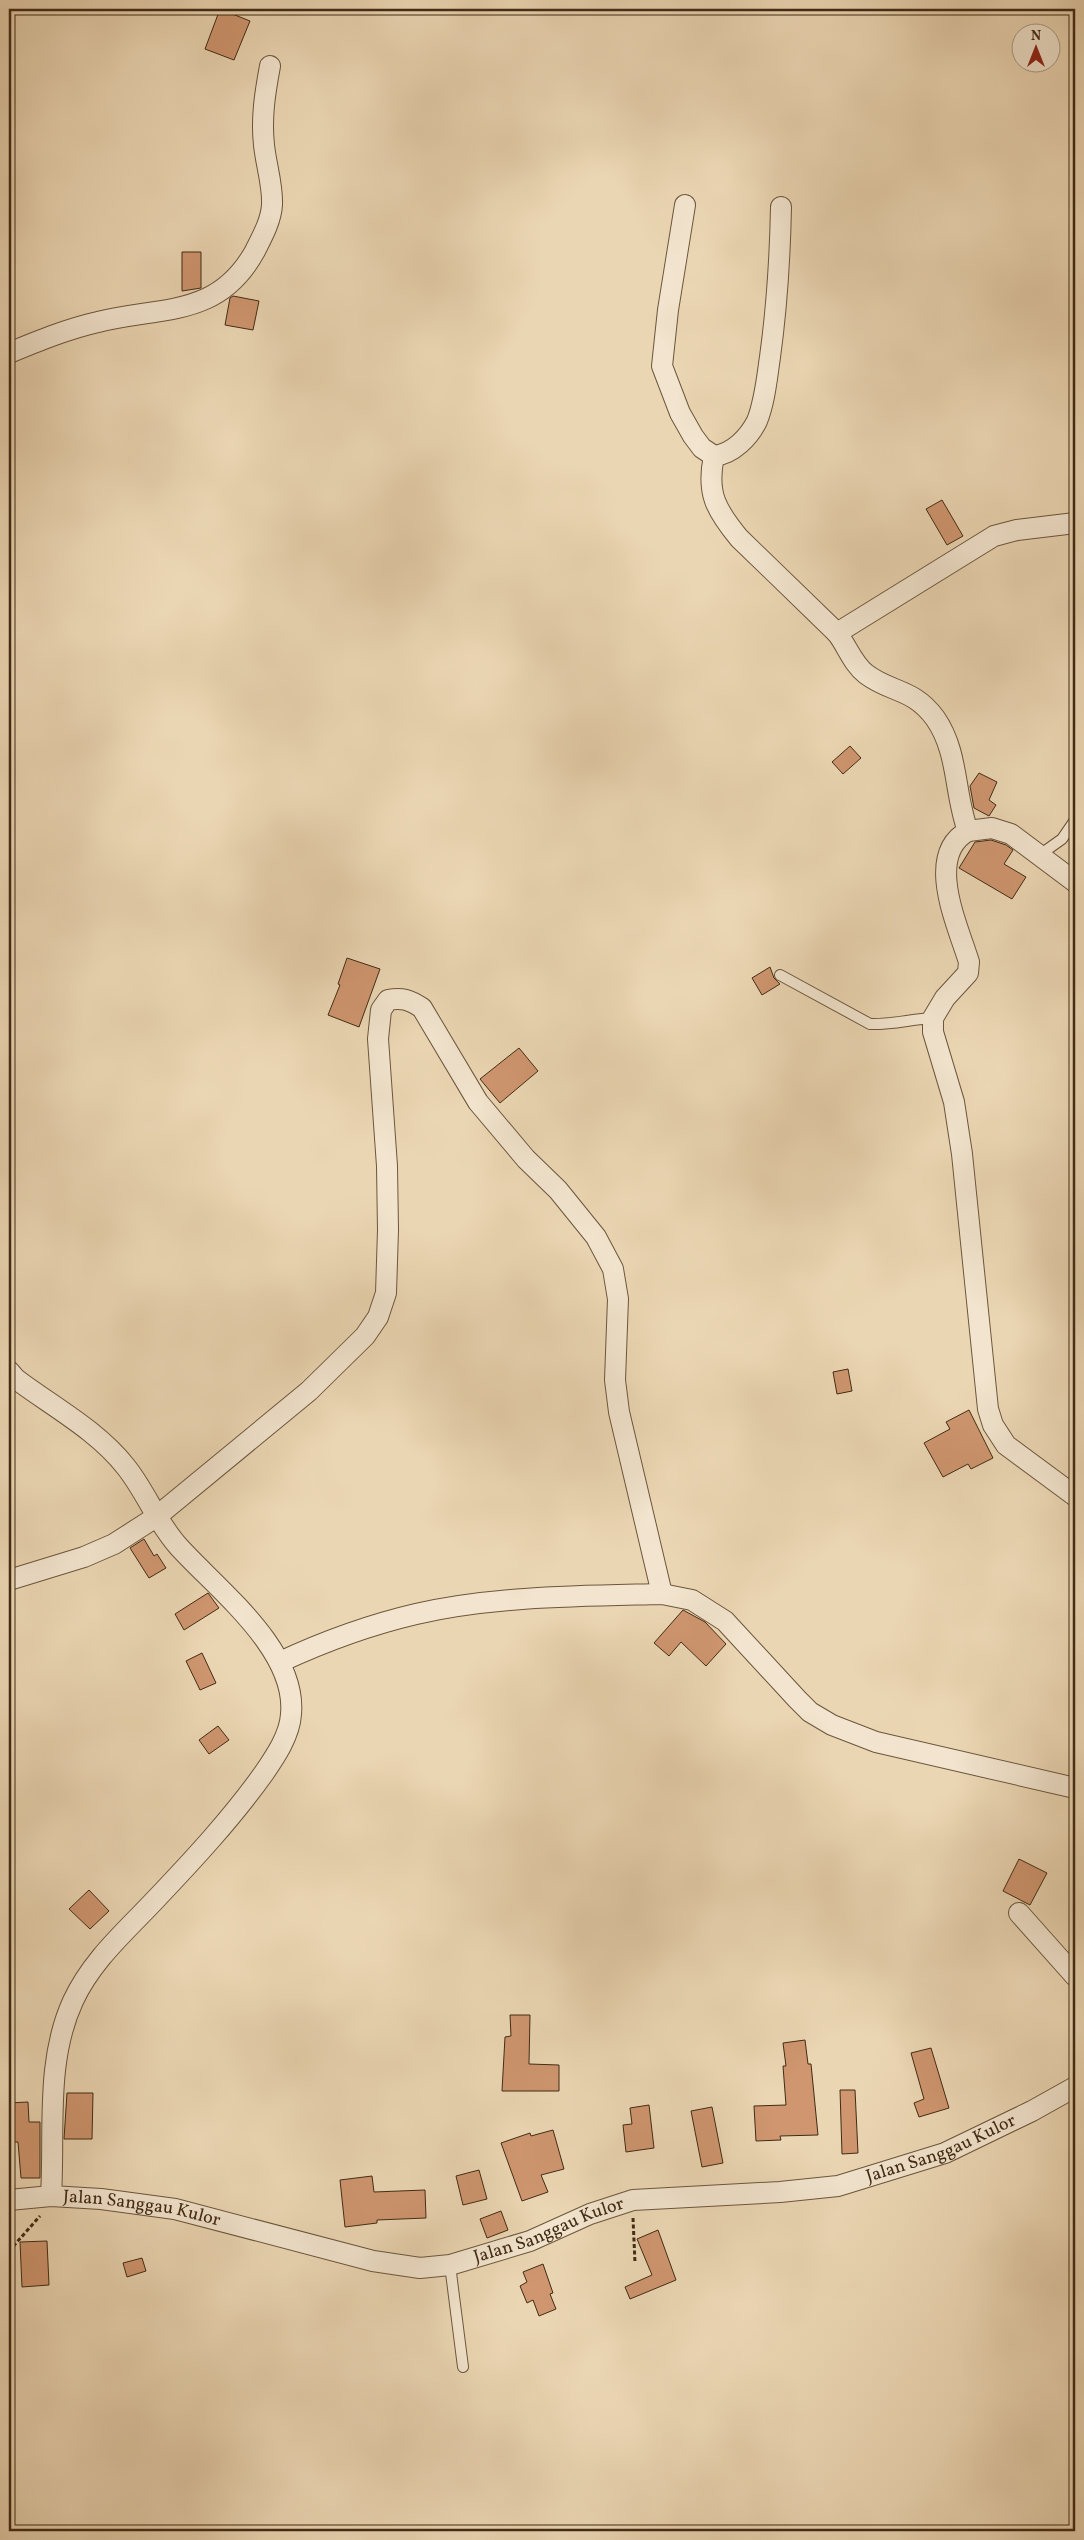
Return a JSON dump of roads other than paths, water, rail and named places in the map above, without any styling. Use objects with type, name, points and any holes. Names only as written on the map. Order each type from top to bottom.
[{"type":"street","points":[[9,353],[61,332],[99,321],[155,313],[204,300],[233,283],[248,264],[260,242],[272,206],[264,145],[262,108],[270,66]]},
{"type":"street","points":[[685,205],[679,252],[668,310],[662,366],[676,404],[693,436],[702,448],[714,456],[725,454],[736,447],[750,432],[761,408],[779,290],[781,207]]},
{"type":"street","points":[[714,456],[710,476],[712,496],[725,521],[739,538],[837,633],[849,648],[857,665],[866,674],[912,695],[924,705],[936,720],[950,752],[957,777],[959,803],[968,831]]},
{"type":"street","points":[[837,633],[994,536],[1017,530],[1075,523]]},
{"type":"street","points":[[1075,882],[1041,854],[1011,834],[1001,830],[984,828],[968,831],[958,837],[946,863],[947,891],[969,962],[968,974],[945,998],[933,1018],[936,1048],[954,1102],[962,1154],[988,1409],[993,1425],[1006,1445],[1075,1496]]},
{"type":"street","points":[[9,1580],[84,1557],[114,1544],[156,1517],[309,1391],[365,1336],[378,1317],[386,1293],[388,1230],[387,1166],[378,1039],[381,1010],[388,1000],[398,998],[408,999],[422,1008],[478,1102],[520,1153],[558,1190],[596,1237],[613,1269],[618,1299],[615,1380],[619,1412],[662,1594]]},
{"type":"street","points":[[9,1372],[22,1384],[106,1444],[126,1467],[156,1517],[177,1546],[212,1580],[266,1640],[280,1662],[289,1690],[292,1715],[281,1746],[265,1772],[234,1811],[86,1975],[71,2004],[61,2036],[53,2079],[51,2196]]},
{"type":"street","points":[[280,1662],[326,1641],[416,1614],[473,1604],[662,1594],[692,1600],[725,1621],[796,1700],[810,1712],[832,1725],[876,1742],[1075,1788]]},
{"type":"street","points":[[1019,1913],[1075,1976]]},
{"type":"street","name":"Jalan Sanggau Kulor","points":[[9,2200],[51,2196],[101,2199],[175,2209],[373,2261],[420,2268],[450,2265],[530,2241],[590,2214],[633,2200],[780,2192],[838,2186],[945,2152],[1032,2111],[1075,2087]]},
{"type":"lane","points":[[1041,854],[1062,839],[1075,820]]},
{"type":"lane","points":[[780,975],[870,1024],[884,1025],[908,1019],[933,1018]]},
{"type":"lane","points":[[450,2265],[463,2367]]}]
